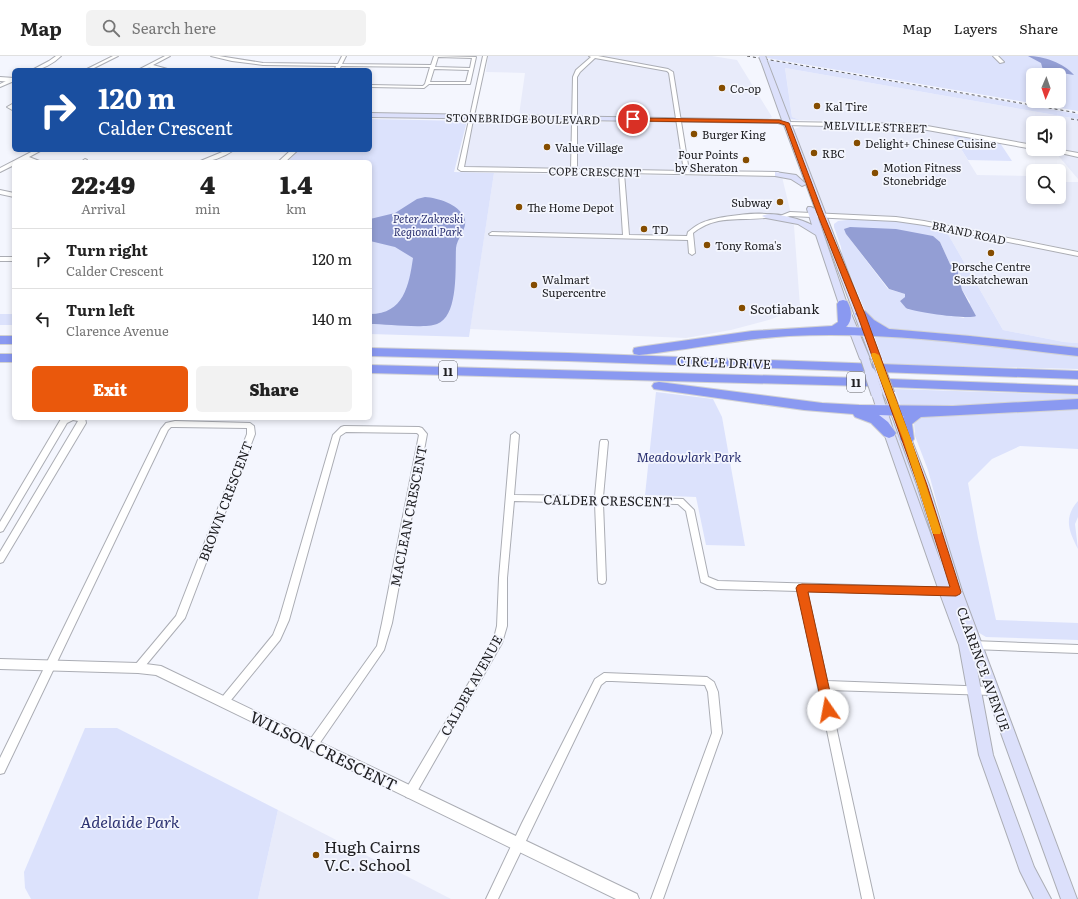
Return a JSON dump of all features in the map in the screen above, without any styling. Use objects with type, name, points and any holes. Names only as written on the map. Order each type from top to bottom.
[{"type":"highway","points":[[825,331],[836,329],[844,323],[843,304]]},
{"type":"highway","points":[[861,314],[870,323],[887,332]]},
{"type":"highway","points":[[449,354],[618,353],[660,349],[770,334],[825,331],[887,332],[1078,352]]},
{"type":"highway","points":[[0,340],[12,340]]},
{"type":"highway","name":"CIRCLE DRIVE","points":[[372,352],[568,357],[1078,375]]},
{"type":"highway","points":[[0,358],[12,358]]},
{"type":"highway","name":"CIRCLE DRIVE","points":[[372,369],[1078,390]]},
{"type":"highway","points":[[526,374],[589,382],[680,388],[747,396],[804,406],[889,411],[953,411]]},
{"type":"highway","name":"11","points":[[1007,387],[1078,386]]},
{"type":"highway","points":[[907,439],[905,422],[910,417],[926,412],[1078,404]]},
{"type":"highway","points":[[828,407],[873,417],[879,421],[889,433]]},
{"type":"main road","name":"CLARENCE AVENUE","points":[[760,58],[802,184],[861,314],[860,331],[865,359],[877,394],[907,439],[951,591]]},
{"type":"main road","name":"STONEBRIDGE BOULEVARD","points":[[372,117],[782,123]]},
{"type":"main road","name":"CLARENCE AVENUE","points":[[782,123],[818,217],[820,235],[843,304],[876,359],[889,394],[889,433],[971,645],[992,691],[1069,899]]},
{"type":"main road","points":[[778,174],[786,173],[792,170]]},
{"type":"main road","points":[[778,174],[793,177],[802,184]]},
{"type":"main road","points":[[766,216],[797,220],[805,223],[820,235]]},
{"type":"main road","name":"CLARENCE AVENUE","points":[[971,645],[974,690],[986,755],[1028,871],[1043,899]]},
{"type":"main road","points":[[1028,871],[1036,899]]},
{"type":"street","points":[[38,68],[59,56]]},
{"type":"street","points":[[90,68],[116,56]]},
{"type":"street","points":[[144,68],[168,56]]},
{"type":"street","points":[[213,56],[227,57],[251,63],[472,69]]},
{"type":"street","points":[[288,64],[293,56]]},
{"type":"street","points":[[338,68],[344,56]]},
{"type":"street","points":[[372,86],[426,86],[436,56],[474,57],[468,83],[428,83]]},
{"type":"street","points":[[471,118],[485,56]]},
{"type":"street","points":[[574,170],[576,75],[593,56],[670,71],[687,172]]},
{"type":"street","points":[[995,56],[1002,62]]},
{"type":"street","points":[[149,66],[159,68]]},
{"type":"street","points":[[0,79],[12,80]]},
{"type":"street","points":[[0,86],[12,81]]},
{"type":"street","name":"COPE CRESCENT","points":[[471,118],[461,169],[778,174]]},
{"type":"street","name":"MELVILLE STREET","points":[[782,123],[916,126],[1026,146]]},
{"type":"street","points":[[21,160],[36,152]]},
{"type":"street","points":[[207,160],[227,152]]},
{"type":"street","points":[[283,160],[293,152]]},
{"type":"street","points":[[1066,153],[1078,155]]},
{"type":"street","points":[[25,158],[32,160]]},
{"type":"street","points":[[0,170],[12,164]]},
{"type":"street","points":[[621,171],[626,237]]},
{"type":"street","points":[[0,192],[12,194]]},
{"type":"street","name":"BRAND ROAD","points":[[690,238],[690,233],[693,230],[701,225],[711,222],[766,216],[896,219],[924,223],[1078,254]]},
{"type":"street","points":[[492,234],[690,238],[692,253]]},
{"type":"street","points":[[0,259],[12,259]]},
{"type":"street","points":[[0,529],[64,421],[67,420]]},
{"type":"street","points":[[0,560],[82,423],[82,420]]},
{"type":"street","name":"BROWN CRESCENT","points":[[50,665],[165,429],[169,424],[250,426],[251,434],[180,618],[138,668]]},
{"type":"street","name":"MACLEAN CRESCENT","points":[[223,702],[276,637],[284,620],[337,435],[344,429],[419,430],[424,434],[381,647],[313,744]]},
{"type":"street","name":"CALDER AVENUE","points":[[410,793],[497,643],[502,626],[503,578],[515,435]]},
{"type":"street","points":[[602,580],[599,500],[604,442]]},
{"type":"street","name":"CALDER CRESCENT","points":[[510,498],[680,501],[690,510],[704,578],[717,585],[951,591]]},
{"type":"street","points":[[802,588],[868,899]]},
{"type":"street","points":[[971,645],[1078,648]]},
{"type":"street","name":"WILSON CRESCENT","points":[[0,664],[138,668],[156,670],[313,744],[410,793],[632,899]]},
{"type":"street","points":[[0,769],[50,665]]},
{"type":"street","points":[[492,899],[594,690],[604,677],[707,681],[711,685],[713,692],[717,733],[657,899]]},
{"type":"street","points":[[823,685],[992,691]]},
{"type":"shaded area","points":[[488,56],[712,56],[737,60],[772,117],[768,119],[519,115],[525,73],[486,72]]},
{"type":"shaded area","points":[[785,68],[1061,116],[1026,116],[1026,143],[919,124],[800,120],[792,117]]},
{"type":"shaded area","points":[[1066,117],[1078,119],[1078,153],[1066,151]]},
{"type":"shaded area","points":[[471,120],[679,123],[687,172],[461,170]]},
{"type":"shaded area","points":[[803,126],[902,127],[949,133],[953,136],[977,175],[1026,176],[1026,204],[1066,204],[1066,182],[1078,182],[1078,251],[932,221],[893,216],[829,214],[826,212],[820,201],[793,133],[794,129]]},
{"type":"shaded area","points":[[1066,155],[1078,157],[1078,179],[1066,164],[1059,156]]},
{"type":"shaded area","points":[[494,173],[782,177],[794,226],[800,306],[772,319],[731,330],[686,338],[470,329]]},
{"type":"shaded area","points":[[945,229],[1078,257],[1078,343],[1064,342],[1003,330]]},
{"type":"shaded area","name":"Hugh Cairns V.C. School","points":[[278,810],[451,899],[258,899]]},
{"type":"green space","points":[[766,56],[1078,56],[1078,111],[1060,108],[1066,108],[1066,68],[1026,68],[1026,102],[767,58]]},
{"type":"green space","points":[[767,60],[1026,105],[1026,108],[1043,108],[1078,114],[1078,119],[785,68],[792,117],[800,120],[789,119]]},
{"type":"green space","name":"Peter Zakreski Regional Park","points":[[372,119],[467,121],[454,172],[494,173],[469,337],[372,334],[372,160],[289,160],[297,152],[372,152]]},
{"type":"green space","points":[[949,133],[1000,143],[1012,161],[968,160],[953,136]]},
{"type":"green space","points":[[878,220],[905,222],[945,229],[1003,330],[1064,342],[1078,343],[1078,349],[989,337],[885,328],[868,318],[842,255],[834,224],[838,221]],"holes":[[[846,234],[940,242],[950,264],[957,269],[962,290],[970,302],[964,318],[935,314],[900,301],[905,297],[905,294],[888,289]]]},
{"type":"green space","points":[[0,314],[12,314],[12,325],[0,325]]},
{"type":"green space","points":[[874,335],[1021,348],[1078,356],[1078,369],[884,364]]},
{"type":"green space","points":[[894,389],[1078,395],[1078,399],[990,407],[901,406]]},
{"type":"green space","name":"Meadowlark Park","points":[[656,392],[713,399],[722,417],[745,546],[706,545],[696,497],[645,495]]},
{"type":"green space","points":[[1078,407],[1078,449],[1020,446],[992,459],[968,483],[978,538],[996,620],[1078,623],[1078,640],[986,637],[976,631],[958,582],[928,470],[915,436],[914,423],[923,416]]},
{"type":"green space","points":[[890,416],[916,477],[942,564],[891,423]]},
{"type":"green space","points":[[1078,501],[1078,517],[1075,524],[1078,549],[1070,530],[1069,519],[1073,507]]},
{"type":"green space","name":"Adelaide Park","points":[[85,728],[117,728],[278,810],[258,899],[31,899],[25,888],[24,872]]},
{"type":"water","points":[[1028,56],[1040,57],[1053,61],[1065,67],[1074,75],[1066,74],[1066,68],[1042,68],[1041,63]]},
{"type":"water","points":[[425,197],[447,202],[461,212],[464,217],[464,229],[458,240],[456,248],[454,290],[449,311],[444,319],[437,324],[423,326],[372,324],[372,314],[381,313],[390,309],[403,296],[407,288],[413,258],[395,247],[372,241],[372,219],[395,213],[417,199]]},
{"type":"water","points":[[850,227],[896,229],[933,236],[940,242],[950,264],[957,269],[962,290],[976,316],[964,317],[941,315],[919,312],[906,308],[900,301],[905,297],[905,294],[889,289],[846,234],[844,229]]},
{"type":"railway","points":[[747,56],[1078,113]]},
{"type":"railway","points":[[1071,119],[1078,120]]},
{"type":"slow traffic","points":[[875,355],[923,485],[936,531]]},
{"type":"place","name":"Co-op","points":[[722,88]]},
{"type":"place","name":"Kal Tire","points":[[817,106]]},
{"type":"place","name":"Burger King","points":[[694,134]]},
{"type":"place","name":"Delight+ Chinese Cuisine","points":[[857,143]]},
{"type":"place","name":"Value Village","points":[[547,147]]},
{"type":"place","name":"RBC","points":[[814,153]]},
{"type":"place","name":"Four Points by Sheraton","points":[[746,160]]},
{"type":"place","name":"Motion Fitness Stonebridge","points":[[875,173]]},
{"type":"place","name":"Subway","points":[[780,202]]},
{"type":"place","name":"The Home Depot","points":[[519,207]]},
{"type":"place","name":"TD","points":[[644,229]]},
{"type":"place","name":"Tony Roma's","points":[[707,245]]},
{"type":"place","name":"Porsche Centre Saskatchewan","points":[[991,253]]},
{"type":"place","name":"Walmart Supercentre","points":[[534,285]]},
{"type":"place","name":"Scotiabank","points":[[742,308]]},
{"type":"place","name":"Hugh Cairns V.C. School","points":[[316,855]]},
{"type":"route","points":[[633,119],[779,121],[787,124],[820,213],[861,314],[876,359],[923,485],[956,592],[802,588],[828,710]]}]
